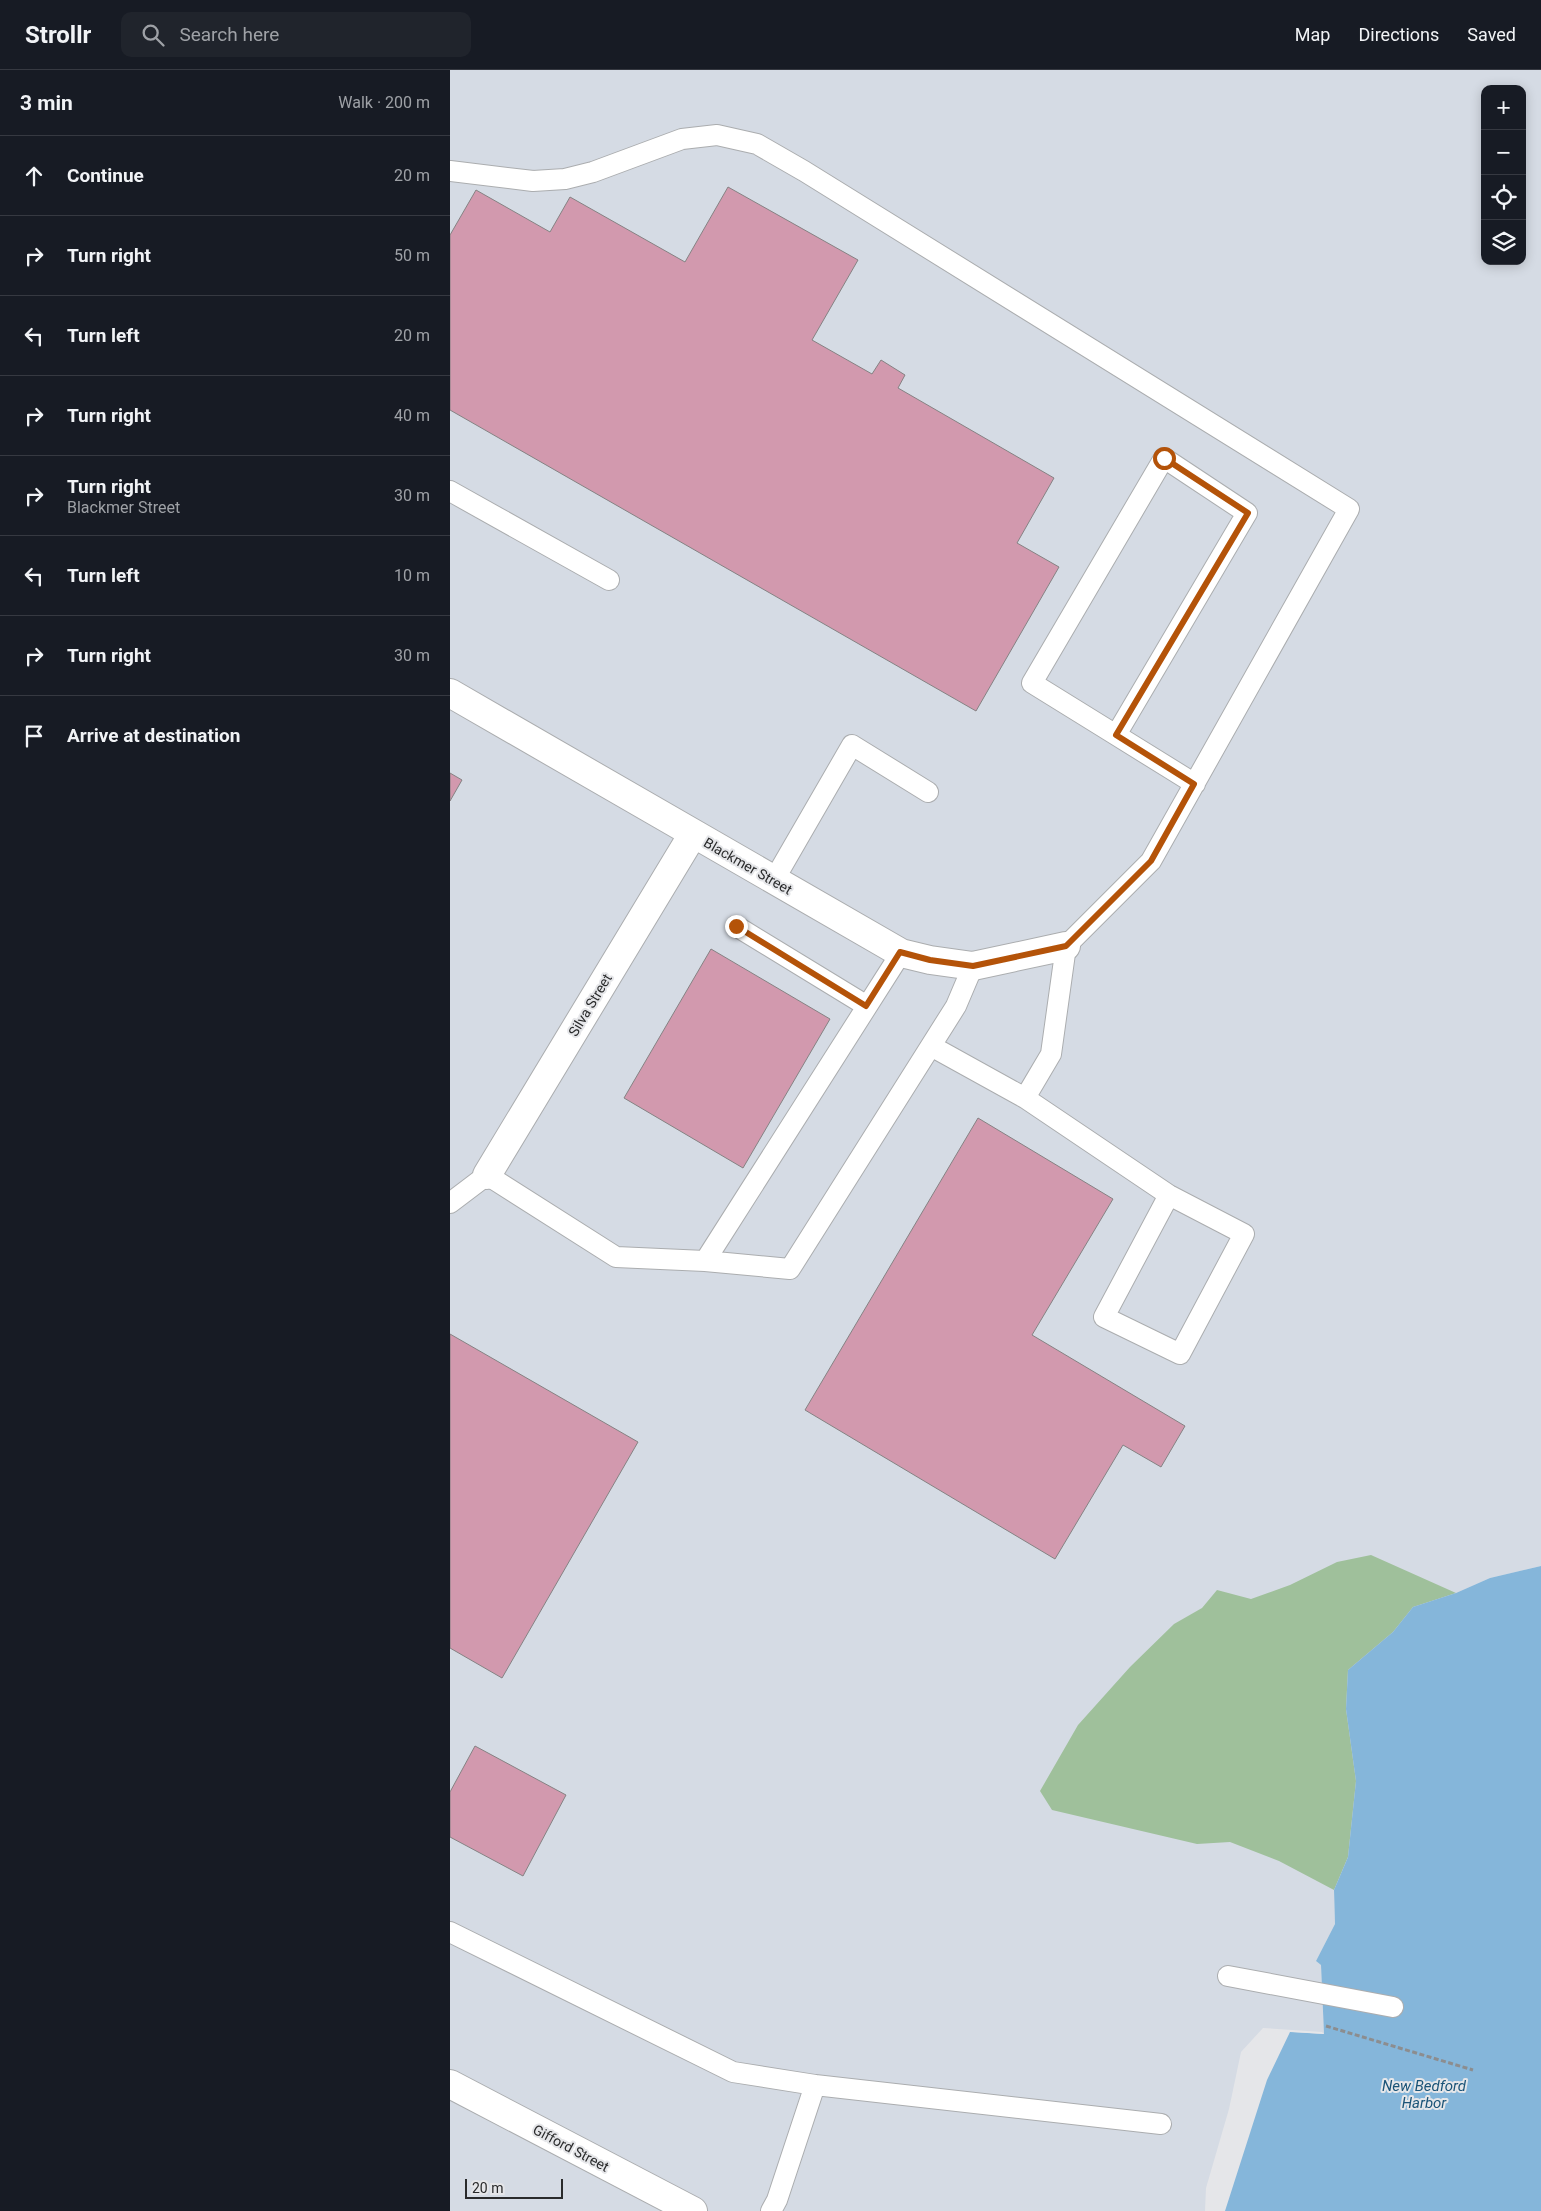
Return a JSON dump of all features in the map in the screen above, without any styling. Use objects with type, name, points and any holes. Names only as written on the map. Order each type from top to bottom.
[{"type":"street","name":"Blackmer Street","points":[[450,693],[900,952],[930,960],[973,966],[1066,946]]},
{"type":"street","name":"Silva Street","points":[[488,1175],[693,834]]},
{"type":"street","name":"Gifford Street","points":[[450,2084],[693,2211]]},
{"type":"lane","points":[[450,171],[533,181],[565,179],[593,172],[682,139],[717,135],[757,144],[804,171],[1349,508],[1151,861],[1066,946],[1051,1054],[1025,1098]]},
{"type":"lane","points":[[1116,735],[1248,513],[1164,458],[1032,683],[1194,784]]},
{"type":"lane","points":[[450,491],[609,580]]},
{"type":"lane","points":[[774,880],[852,745],[928,792]]},
{"type":"lane","points":[[736,926],[866,1006]]},
{"type":"lane","points":[[705,1261],[900,952]]},
{"type":"lane","points":[[450,1203],[488,1175],[616,1257],[705,1261],[790,1270],[956,1006],[973,966]]},
{"type":"lane","points":[[931,1046],[1025,1098],[1168,1195],[1244,1234],[1180,1354],[1104,1317],[1168,1195]]},
{"type":"lane","points":[[450,1932],[733,2072],[815,2085],[1161,2124]]},
{"type":"lane","points":[[1228,1976],[1394,2007]]},
{"type":"lane","points":[[772,2211],[815,2085]]},
{"type":"path","points":[[1319,2023],[1346,2032]]},
{"type":"path","points":[[1326,2026],[1473,2070]]},
{"type":"shaded area","points":[[450,70],[1541,70],[1541,1566],[1490,1578],[1456,1593],[1334,1890],[1335,1924],[1316,1961],[1321,1965],[1324,2034],[1207,2211],[450,2211]]},
{"type":"green space","points":[[1371,1555],[1456,1593],[1413,1607],[1393,1632],[1348,1670],[1346,1709],[1356,1781],[1348,1857],[1334,1890],[1279,1861],[1230,1842],[1197,1844],[1052,1810],[1040,1791],[1078,1725],[1130,1667],[1174,1624],[1202,1608],[1217,1590],[1251,1599],[1290,1585],[1337,1562]]},
{"type":"water","name":"New Bedford Harbor","points":[[1541,1566],[1541,2211],[1207,2211],[1264,2030],[1324,2034],[1321,1965],[1316,1961],[1335,1924],[1334,1890],[1348,1857],[1356,1781],[1346,1709],[1348,1670],[1393,1632],[1413,1607],[1456,1593],[1490,1578]]},
{"type":"pier","points":[[1263,2028],[1322,2032],[1324,2034],[1290,2032],[1267,2080],[1225,2211],[1205,2211],[1206,2188],[1229,2109],[1241,2052]]},
{"type":"building","points":[[728,187],[858,260],[812,340],[872,374],[881,360],[905,375],[898,388],[1054,478],[1017,543],[1059,567],[976,711],[450,410],[450,235],[476,190],[550,232],[570,197],[685,262]]},
{"type":"building","points":[[450,773],[462,780],[450,801]]},
{"type":"building","points":[[711,949],[830,1019],[743,1168],[624,1098]]},
{"type":"building","points":[[978,1118],[1113,1199],[1032,1335],[1185,1426],[1161,1467],[1123,1445],[1055,1559],[805,1410]]},
{"type":"building","points":[[450,1334],[638,1442],[502,1678],[450,1648]]},
{"type":"building","points":[[475,1746],[566,1795],[523,1876],[450,1837],[450,1792]]},
{"type":"route","points":[[736,926],[866,1006],[900,952],[930,960],[973,966],[1066,946],[1151,861],[1194,784],[1116,735],[1248,513],[1164,458]]}]
